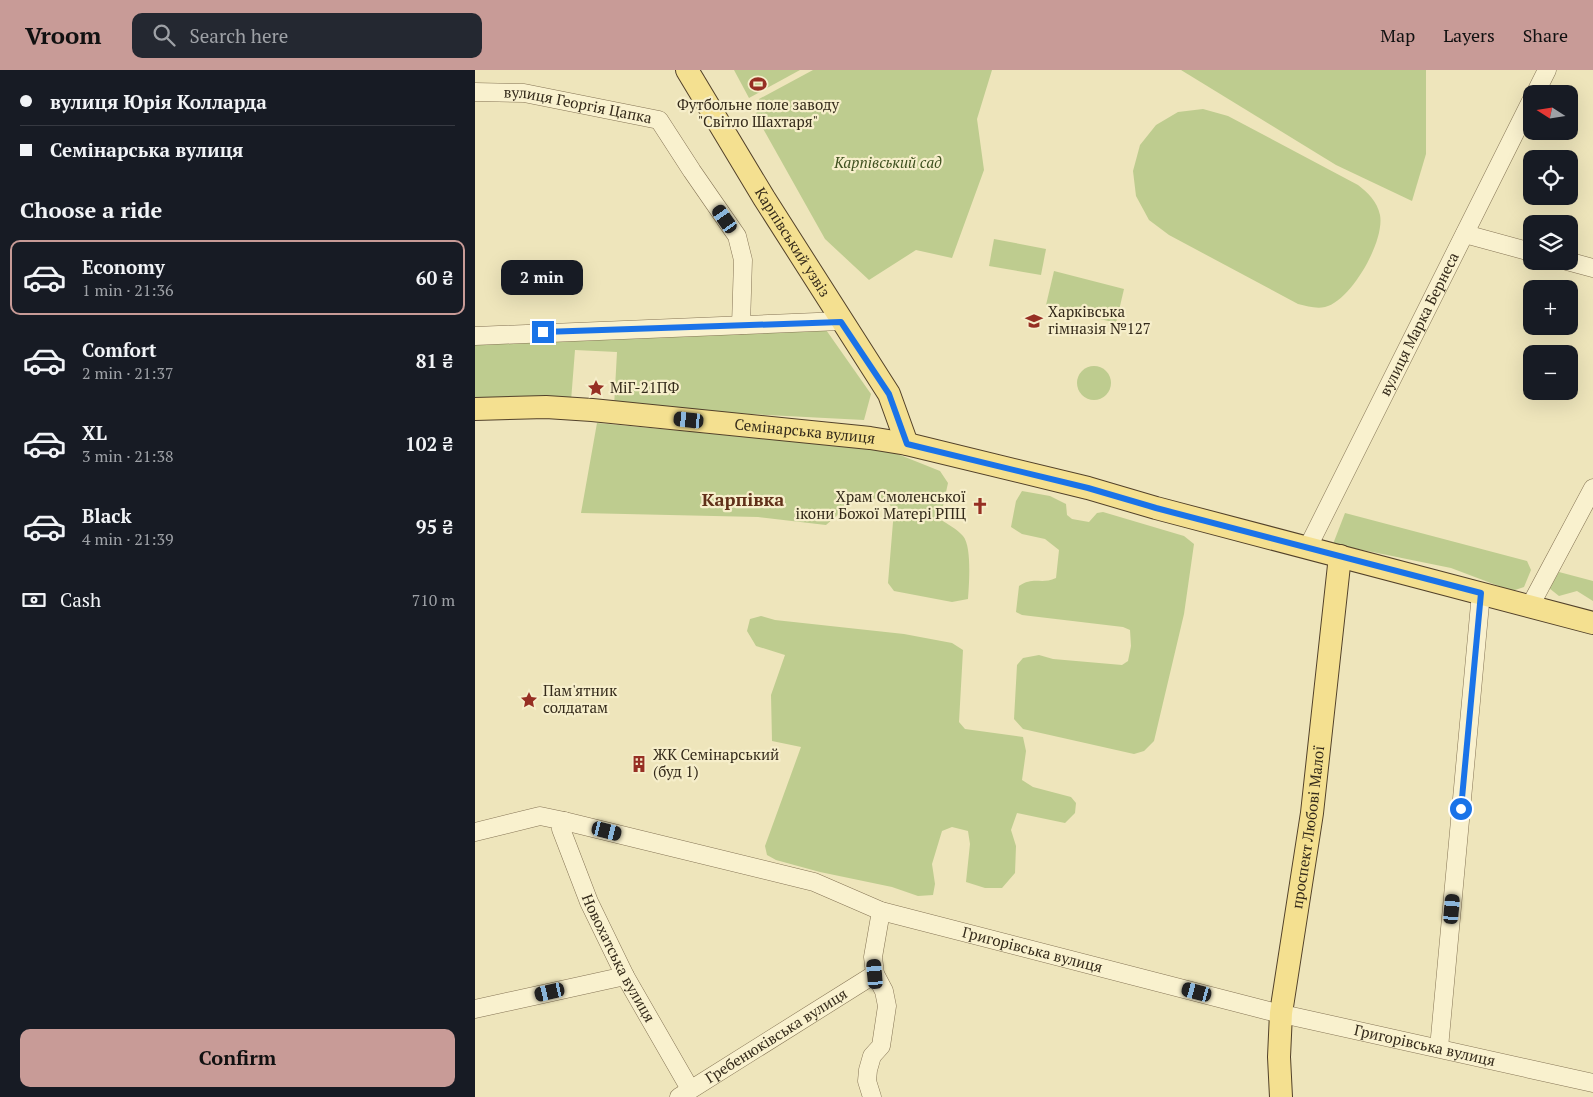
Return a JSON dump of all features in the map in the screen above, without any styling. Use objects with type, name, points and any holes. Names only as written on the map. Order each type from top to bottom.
[{"type":"main road","name":"Карпівський узвіз","points":[[687,70],[841,322],[889,394],[907,444]]},
{"type":"main road","name":"Семінарська вулиця","points":[[475,410],[546,407],[592,410],[852,436],[907,444],[1088,488],[1156,508],[1593,623]]},
{"type":"main road","name":"проспект Любові Малої","points":[[1281,1097],[1279,1057],[1281,1013],[1312,813],[1340,556]]},
{"type":"street","points":[[1540,85],[1547,70]]},
{"type":"street","name":"вулиця Георгія Цапка","points":[[475,92],[524,93],[659,120],[691,171],[737,236],[743,260],[741,325]]},
{"type":"street","name":"вулиця Марка Бернеса","points":[[1308,547],[1523,117]]},
{"type":"street","points":[[1465,234],[1523,250]]},
{"type":"street","points":[[1578,264],[1593,268]]},
{"type":"street","points":[[475,336],[841,322]]},
{"type":"street","points":[[1530,606],[1593,488]]},
{"type":"street","points":[[1439,1048],[1481,593]]},
{"type":"street","name":"Григорівська вулиця","points":[[475,832],[540,816],[564,820],[814,882],[881,911],[1281,1013],[1593,1083]]},
{"type":"street","name":"Новохатська вулиця","points":[[564,820],[561,829],[589,902],[685,1093]]},
{"type":"street","points":[[872,1097],[867,1081],[868,1070],[872,1056],[881,1046],[887,1006],[884,991],[875,974],[873,957],[881,911]]},
{"type":"street","name":"Гребенюківська вулиця","points":[[685,1093],[875,974]]},
{"type":"street","points":[[475,1009],[625,976]]},
{"type":"green space","name":"Футбольне поле заводу \"Світло Шахтаря\"","points":[[734,70],[800,70],[749,98]]},
{"type":"green space","name":"Карпівський сад","points":[[813,70],[992,70],[977,119],[984,170],[952,258],[916,250],[869,280],[825,239],[756,116],[759,99]]},
{"type":"green space","points":[[1181,70],[1426,70],[1426,154],[1412,201],[1336,165]]},
{"type":"green space","points":[[1203,109],[1228,116],[1358,185],[1374,201],[1379,210],[1380,226],[1372,254],[1355,282],[1335,302],[1322,308],[1298,304],[1169,235],[1149,220],[1136,196],[1133,171],[1140,145],[1156,125],[1178,112]]},
{"type":"green space","points":[[994,239],[1046,249],[1041,275],[989,266]]},
{"type":"green space","points":[[1054,271],[1124,289],[1116,323],[1046,305]]},
{"type":"green space","points":[[824,327],[871,394],[864,420],[614,407],[617,352],[575,350],[571,401],[475,403],[475,341]]},
{"type":"green space","points":[[1094,366],[1101,367],[1106,371],[1110,376],[1110,390],[1106,395],[1101,399],[1094,400],[1087,399],[1082,395],[1078,390],[1077,383],[1078,376],[1082,371],[1087,367]]},
{"type":"green space","points":[[597,423],[835,445],[895,453],[940,471],[948,483],[940,519],[963,536],[968,548],[968,599],[952,602],[894,591],[888,583],[894,510],[886,500],[858,497],[826,525],[758,517],[581,513]]},
{"type":"green space","points":[[1022,491],[1050,496],[1066,504],[1067,515],[1072,519],[1089,522],[1097,513],[1103,512],[1184,536],[1194,544],[1184,614],[1154,741],[1144,751],[1134,754],[1023,729],[1014,719],[1017,665],[1023,658],[1039,655],[1053,659],[1122,665],[1128,661],[1131,646],[1130,630],[1123,627],[1022,615],[1016,612],[1019,586],[1033,581],[1046,581],[1056,578],[1059,550],[1045,539],[1022,534],[1011,527],[1016,501]]},
{"type":"green space","points":[[1345,513],[1527,561],[1531,570],[1524,587],[1512,591],[1451,568],[1333,544]]},
{"type":"green space","points":[[1559,572],[1593,581],[1593,601],[1577,591],[1559,596],[1549,588]]},
{"type":"green space","points":[[761,616],[775,620],[904,634],[952,643],[963,650],[959,722],[965,729],[1023,737],[1026,751],[1022,780],[1033,787],[1071,797],[1076,803],[1075,813],[1065,823],[1017,813],[1011,830],[1016,846],[1015,873],[1002,888],[985,888],[966,882],[970,844],[968,831],[952,827],[942,831],[932,864],[935,884],[933,895],[918,896],[892,887],[820,872],[776,860],[767,855],[765,846],[801,747],[772,741],[771,695],[785,655],[756,646],[747,631],[750,619]]},
{"type":"place","name":"Футбольне поле заводу \"Світло Шахтаря\"","points":[[758,84]]},
{"type":"place","name":"Харківська гімназія №127","points":[[1034,321]]},
{"type":"place","name":"МіГ-21ПФ","points":[[596,388]]},
{"type":"place","name":"Храм Смоленської ікони Божої Матері РПЦ","points":[[980,506]]},
{"type":"place","name":"Пам'ятник солдатам","points":[[529,700]]},
{"type":"place","name":"ЖК Семінарський (буд 1)","points":[[639,764]]},
{"type":"district","name":"Карпівка","points":[[743,500]]},
{"type":"route","points":[[543,332],[841,322],[889,394],[907,444],[1088,488],[1156,508],[1481,593],[1461,809]]}]
